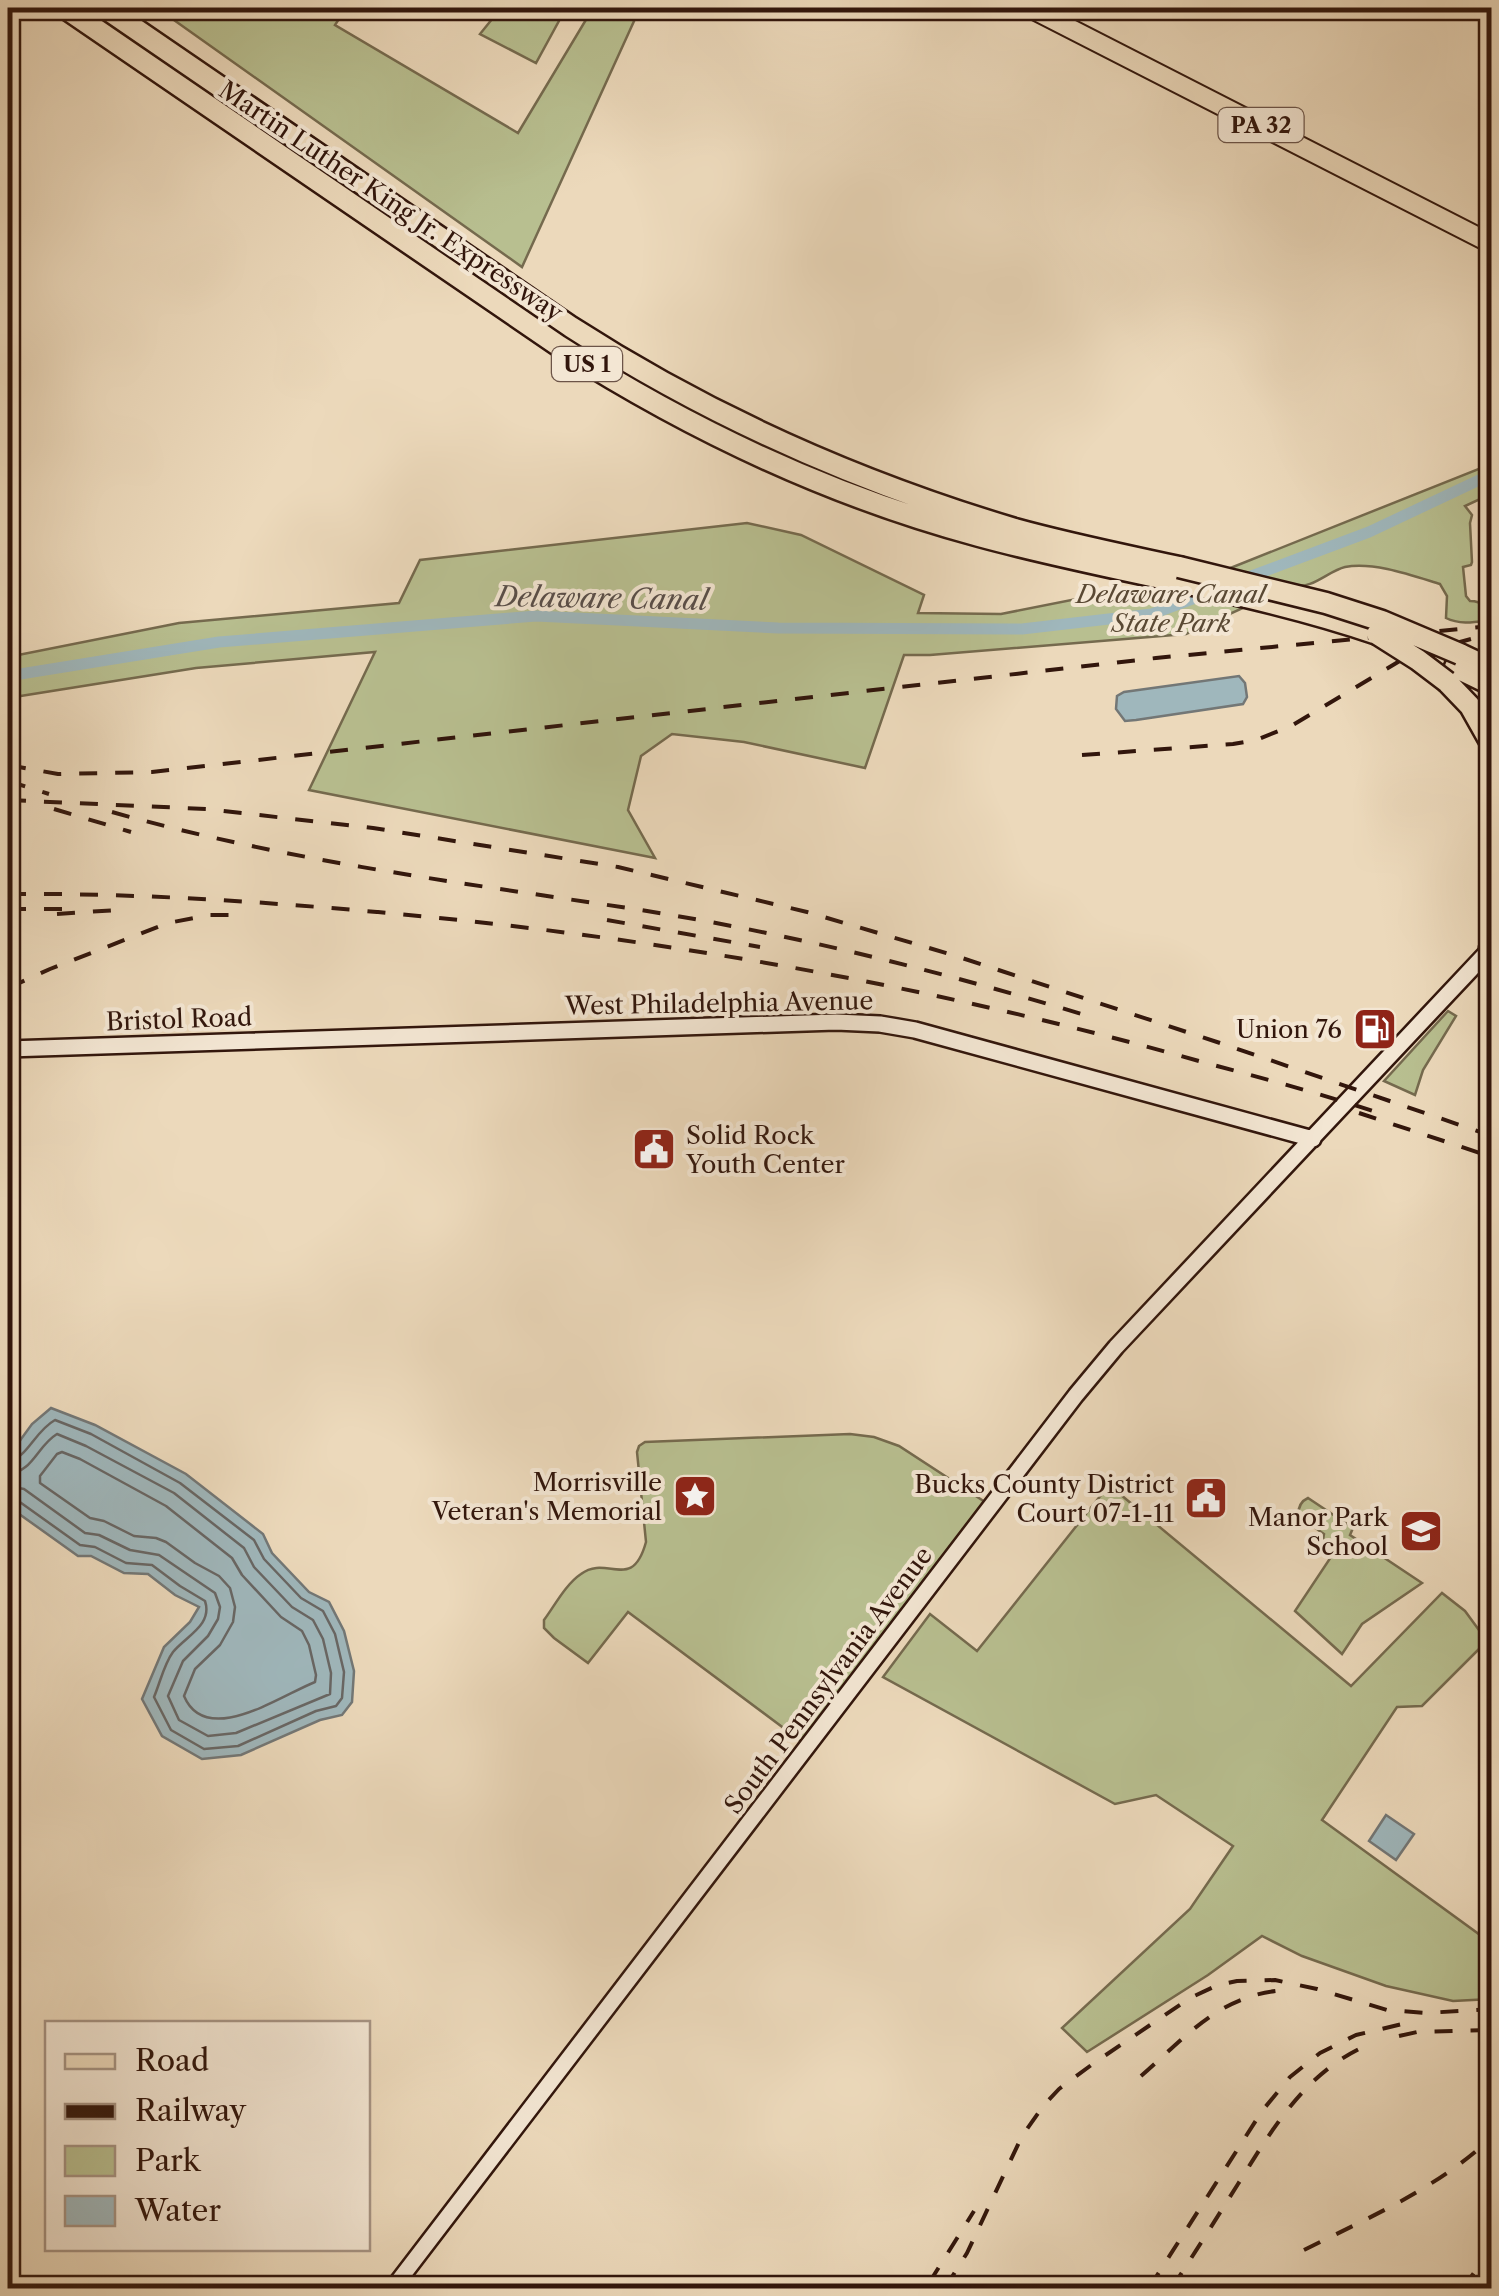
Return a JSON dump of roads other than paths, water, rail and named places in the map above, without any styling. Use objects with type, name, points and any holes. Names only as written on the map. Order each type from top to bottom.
[{"type":"highway","name":"Martin Luther King Jr. Expressway","points":[[65,8],[559,346],[709,432],[814,480],[940,525],[1051,554],[1326,603],[1382,621],[1454,667],[1492,685]]},
{"type":"highway","name":"Martin Luther King Jr. Expressway","points":[[104,8],[571,327],[702,403],[804,452],[946,506],[1378,634],[1418,660],[1454,667],[1489,667]]},
{"type":"highway","points":[[1454,667],[1492,745]]},
{"type":"main road","name":"PA 32","points":[[1030,8],[1492,244]]},
{"type":"main road","name":"South Pennsylvania Avenue","points":[[393,2288],[1076,1395],[1116,1347],[1491,947]]},
{"type":"main road","name":"West Philadelphia Avenue","points":[[352,1038],[836,1022],[876,1024],[915,1030],[1312,1138]]},
{"type":"main road","name":"Bristol Road","points":[[8,1050],[352,1038]]},
{"type":"water","points":[[1239,676],[1245,683],[1247,697],[1243,704],[1125,721],[1116,709],[1117,696],[1124,692]]},
{"type":"water","points":[[51,1408],[95,1425],[186,1474],[263,1534],[272,1553],[309,1592],[329,1602],[344,1631],[354,1671],[352,1702],[342,1715],[320,1720],[241,1755],[202,1759],[162,1736],[142,1699],[164,1647],[190,1622],[199,1607],[148,1574],[124,1573],[91,1556],[78,1556],[8,1506],[8,1457],[32,1424]]},
{"type":"water","points":[[1386,1815],[1414,1834],[1396,1860],[1369,1841]]},
{"type":"waterway","name":"Delaware Canal","points":[[1246,578],[1369,532],[1492,474]]},
{"type":"waterway","name":"Delaware Canal","points":[[8,676],[219,642],[536,616],[778,628],[1022,629],[1152,614],[1195,598]]},
{"type":"railway","points":[[8,765],[58,774],[152,772],[1156,658],[1492,626]]},
{"type":"railway","points":[[1082,755],[1256,740],[1291,726],[1408,656],[1471,639]]},
{"type":"railway","points":[[8,781],[49,794]]},
{"type":"railway","points":[[8,800],[206,809],[373,828],[618,867],[807,912],[953,955],[1492,1136]]},
{"type":"railway","points":[[54,809],[131,832]]},
{"type":"railway","points":[[112,812],[309,857],[754,930],[975,983],[1085,1015]]},
{"type":"railway","points":[[8,894],[146,896],[331,908],[691,950],[1002,1010],[1373,1111]]},
{"type":"railway","points":[[8,909],[67,909]]},
{"type":"railway","points":[[57,914],[117,910]]},
{"type":"railway","points":[[8,988],[168,923],[210,915],[243,915]]},
{"type":"railway","points":[[607,920],[760,947]]},
{"type":"railway","points":[[1359,1113],[1492,1157]]},
{"type":"railway","points":[[945,2288],[967,2253],[1022,2136],[1044,2105],[1094,2063],[1190,1998],[1218,1985],[1275,1980],[1387,2010],[1426,2013],[1492,2009]]},
{"type":"railway","points":[[1141,2076],[1223,2008],[1263,1993],[1286,1990]]},
{"type":"railway","points":[[1149,2288],[1262,2111],[1290,2077],[1320,2053],[1356,2035],[1415,2021]]},
{"type":"railway","points":[[1399,2036],[1492,2030]]},
{"type":"railway","points":[[1172,2288],[1290,2107],[1322,2074],[1361,2048]]},
{"type":"railway","points":[[1304,2250],[1426,2186],[1492,2137]]},
{"type":"railway","points":[[929,2283],[974,2211]]},
{"type":"railway","points":[[1463,2288],[1492,2248]]},
{"type":"place","name":"Union 76","points":[[1375,1029]]},
{"type":"place","name":"Solid Rock Youth Center","points":[[654,1149]]},
{"type":"place","name":"Morrisville Veteran's Memorial","points":[[695,1496]]},
{"type":"place","name":"Bucks County District Court 07-1-11","points":[[1206,1498]]},
{"type":"place","name":"Manor Park School","points":[[1421,1531]]},
{"type":"park label","name":"Delaware Canal State Park","points":[[1171,608]]}]
